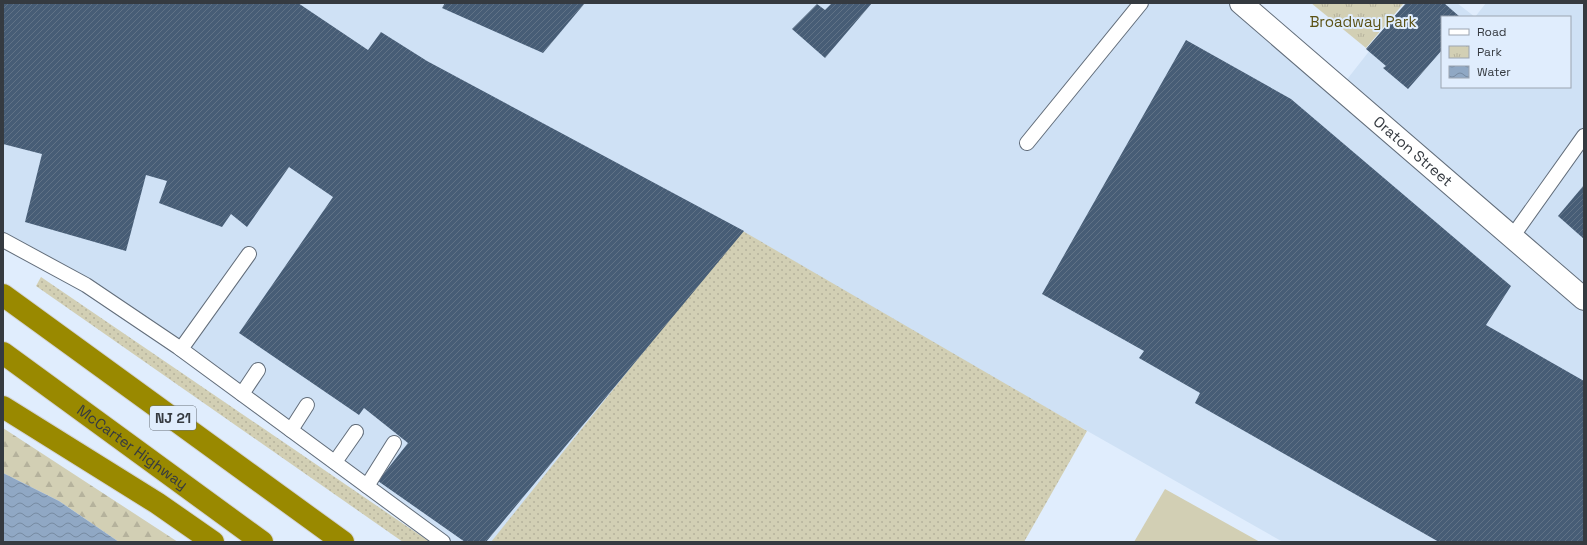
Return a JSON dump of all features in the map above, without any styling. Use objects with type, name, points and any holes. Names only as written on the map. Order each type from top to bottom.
[{"type":"highway","name":"NJ 21","points":[[3,295],[343,542]]},
{"type":"highway","name":"McCarter Highway","points":[[3,353],[262,542]]},
{"type":"highway","points":[[3,407],[157,503],[213,542]]},
{"type":"street","name":"Oraton Street","points":[[1241,3],[1584,299]]},
{"type":"lane","points":[[1027,143],[1141,3]]},
{"type":"lane","points":[[1512,237],[1584,136]]},
{"type":"lane","points":[[3,240],[86,285],[181,349],[443,542]]},
{"type":"lane","points":[[181,349],[249,254]]},
{"type":"lane","points":[[242,394],[258,370]]},
{"type":"lane","points":[[291,430],[307,405]]},
{"type":"lane","points":[[335,462],[356,432]]},
{"type":"lane","points":[[367,486],[394,443]]},
{"type":"shaded area","points":[[3,3],[1242,3],[1341,87],[1407,3],[1457,3],[1474,16],[1441,16],[1441,88],[1571,88],[1571,16],[1476,16],[1486,3],[1584,3],[1584,542],[1283,542],[740,234],[492,542],[451,542],[129,320],[3,246]]},
{"type":"green space","name":"Broadway Park","points":[[1311,3],[1404,3],[1366,48]]},
{"type":"green space","points":[[741,230],[1087,431],[1024,542],[491,542]]},
{"type":"green space","points":[[41,277],[430,542],[403,542],[36,286]]},
{"type":"green space","points":[[3,428],[178,542],[119,542],[59,501],[3,473]]},
{"type":"green space","points":[[1165,489],[1260,542],[1134,542]]},
{"type":"water","points":[[3,473],[59,501],[119,542],[3,542]]},
{"type":"building","points":[[3,3],[298,3],[368,50],[381,32],[427,61],[744,231],[486,542],[465,542],[378,481],[408,443],[364,408],[359,415],[239,333],[333,197],[289,167],[247,227],[231,214],[222,227],[159,203],[167,181],[146,175],[126,251],[25,222],[42,154],[3,144]]},
{"type":"building","points":[[445,3],[585,3],[543,53],[442,8]]},
{"type":"building","points":[[832,3],[872,3],[825,58],[792,29],[817,4],[825,10]]},
{"type":"building","points":[[1406,3],[1444,3],[1459,16],[1441,16],[1441,51],[1408,89],[1383,68],[1386,66],[1366,49]]},
{"type":"building","points":[[1186,40],[1291,99],[1511,286],[1486,325],[1584,381],[1584,542],[1439,542],[1195,403],[1200,393],[1139,358],[1144,351],[1042,294]]},
{"type":"building","points":[[1584,185],[1584,239],[1558,216]]}]
